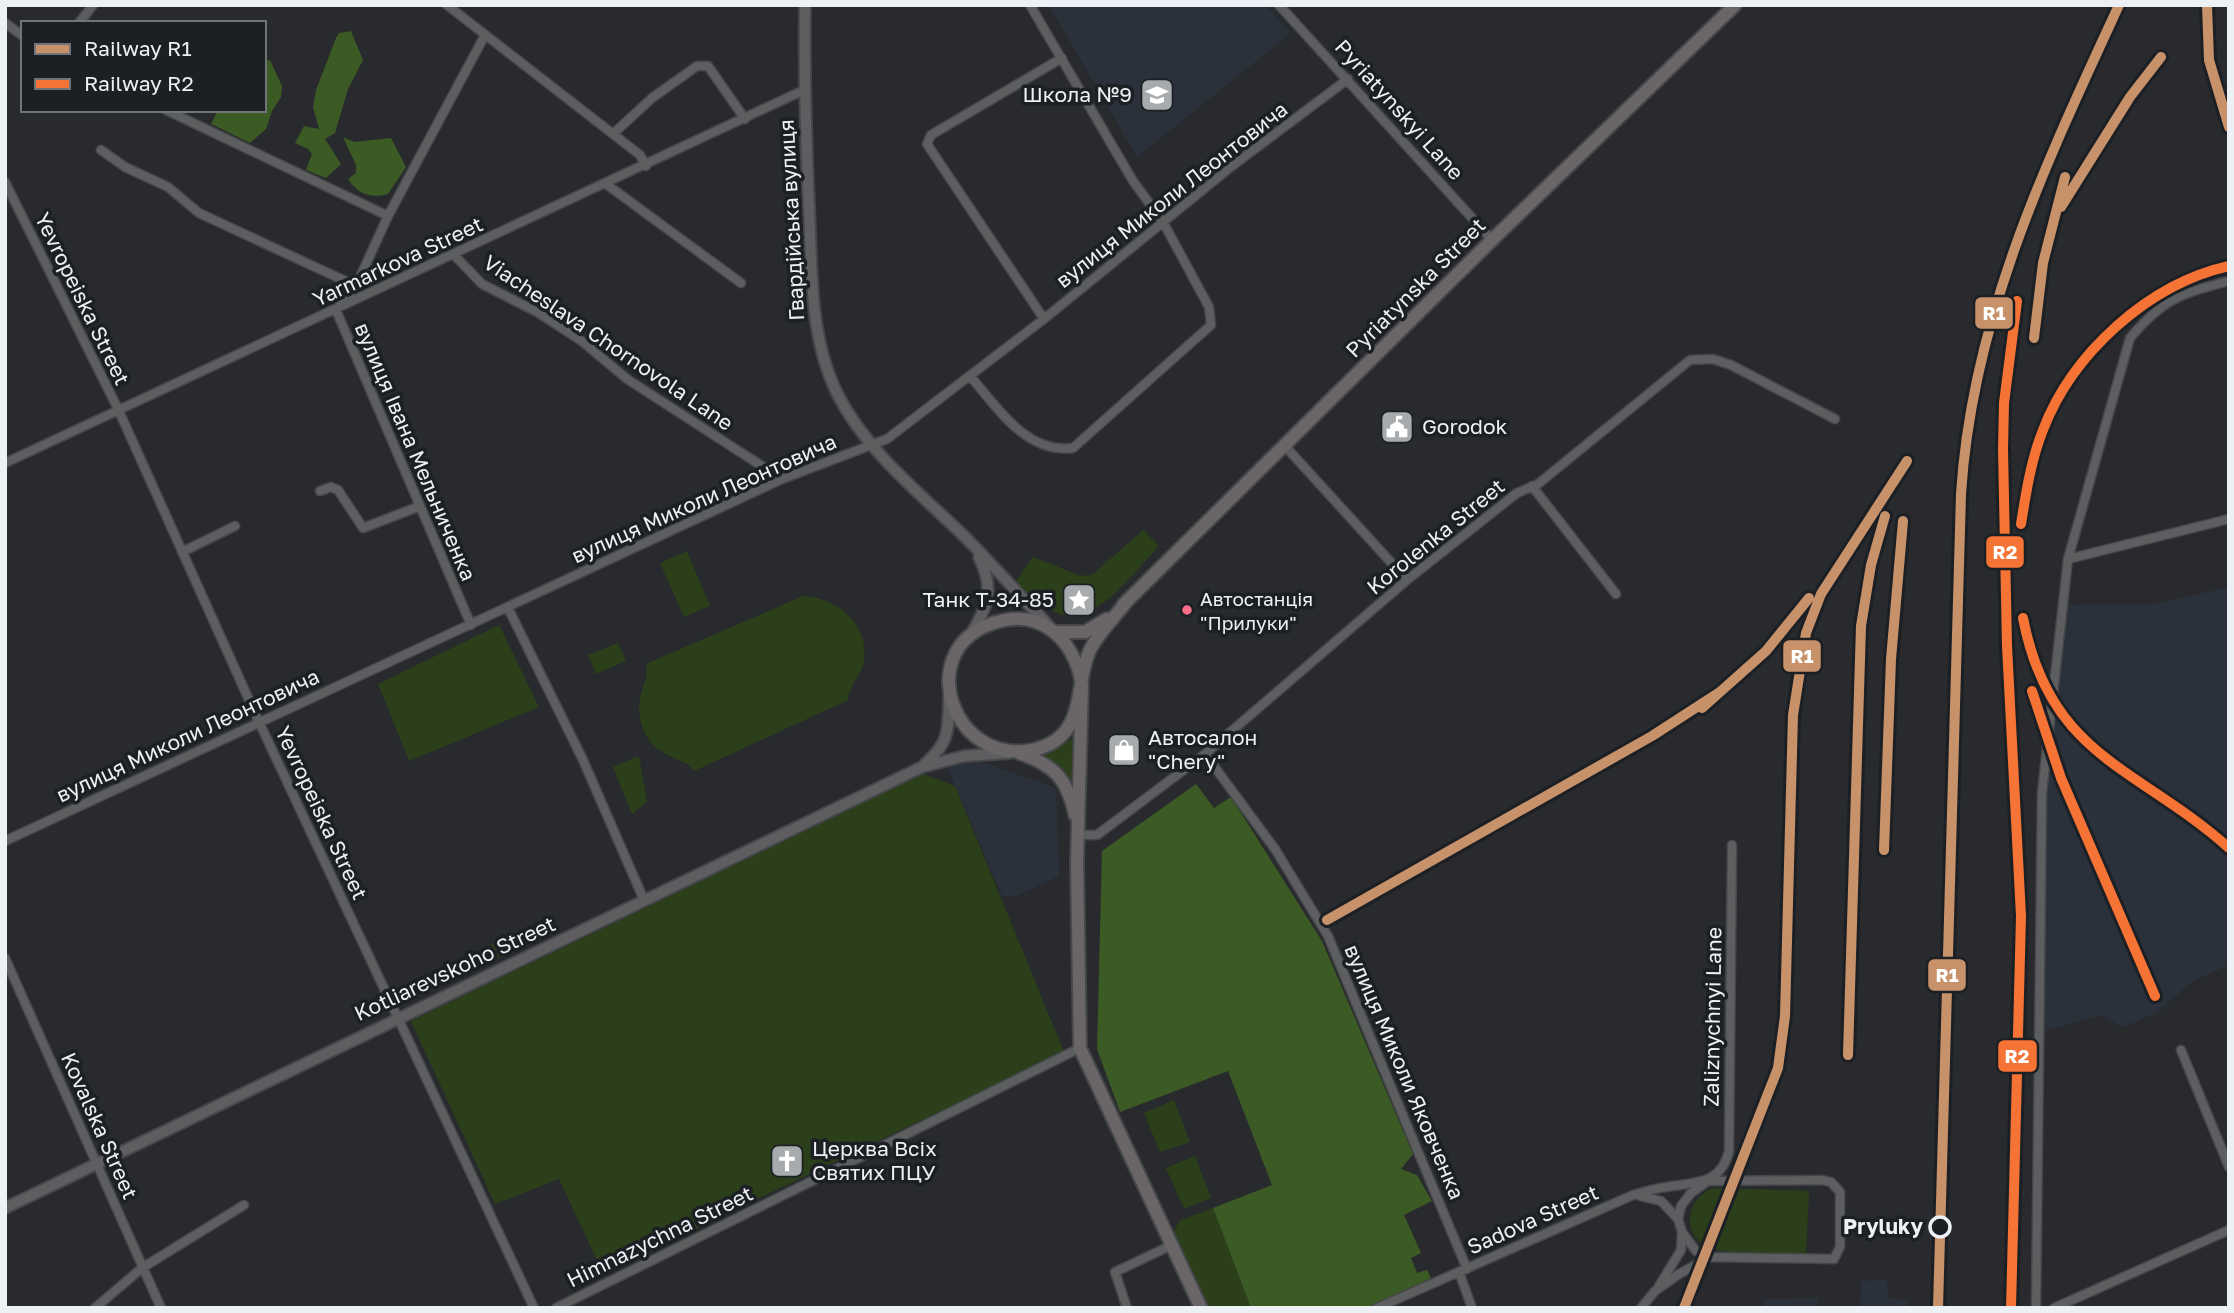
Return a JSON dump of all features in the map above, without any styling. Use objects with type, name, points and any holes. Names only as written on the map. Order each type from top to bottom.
[{"type":"main road","name":"Гвардійська вулиця","points":[[805,5],[804,90],[816,319],[824,358],[838,395],[870,444],[973,545],[1056,632]]},
{"type":"main road","name":"Pyriatynska Street","points":[[1127,601],[1492,240],[1735,5]]},
{"type":"main road","points":[[922,767],[940,750],[947,737],[950,672],[990,592],[988,575],[973,545]]},
{"type":"main road","points":[[1056,632],[1085,632],[1098,626],[1127,601]]},
{"type":"main road","points":[[922,767],[964,756],[1036,749],[1055,740],[1070,725],[1079,706],[1090,648],[1127,601]]},
{"type":"main road","points":[[969,638],[984,627],[1011,620],[1039,623],[1056,632],[1074,656],[1082,685],[1080,835],[1077,862],[1080,1048],[1201,1308]]},
{"type":"main road","points":[[949,692],[959,719],[978,741],[996,749],[1040,760],[1063,781],[1071,798],[1080,835]]},
{"type":"main road","name":"Kotliarevskoho Street","points":[[5,1208],[922,767]]},
{"type":"street","points":[[81,21],[93,5]]},
{"type":"street","points":[[447,5],[640,155],[646,166]]},
{"type":"street","points":[[970,376],[1017,428],[1039,444],[1061,450],[1073,448],[1211,325],[1209,306],[1163,222],[1133,181],[1030,5]]},
{"type":"street","name":"Pyriatynskyi Lane","points":[[1279,5],[1492,240]]},
{"type":"street","points":[[5,23],[21,35]]},
{"type":"street","name":"вулиця Івана Мельниченка","points":[[471,625],[336,310],[356,286],[388,216],[485,35]]},
{"type":"street","points":[[1044,319],[927,144],[931,135],[1062,58]]},
{"type":"street","points":[[614,134],[652,98],[697,66],[708,66],[745,119]]},
{"type":"street","name":"вулиця Миколи Леонтовича","points":[[5,841],[782,479],[887,439],[1044,319],[1232,166],[1348,79]]},
{"type":"street","name":"Yarmarkova Street","points":[[5,464],[804,90]]},
{"type":"street","points":[[170,112],[388,216]]},
{"type":"street","points":[[102,150],[125,167],[168,187],[198,214],[356,286]]},
{"type":"street","name":"Yevropeiska Street","points":[[5,182],[118,409],[259,722],[534,1308]]},
{"type":"street","points":[[606,184],[741,283]]},
{"type":"street","name":"Viacheslava Chornovola Lane","points":[[454,255],[482,284],[537,312],[583,342],[627,379],[782,479]]},
{"type":"street","points":[[2036,1308],[2042,793],[2068,559],[2130,338],[2152,311],[2182,293],[2229,281]]},
{"type":"street","name":"Korolenka Street","points":[[1080,835],[1097,835],[1205,754],[1407,580],[1517,493],[1532,486],[1690,360],[1713,359],[1731,365],[1835,419]]},
{"type":"street","points":[[1284,445],[1407,580]]},
{"type":"street","points":[[1532,486],[1616,594]]},
{"type":"street","points":[[320,491],[331,487],[338,490],[363,528],[420,506]]},
{"type":"street","points":[[2068,559],[2229,519]]},
{"type":"street","points":[[182,552],[235,526]]},
{"type":"street","points":[[508,608],[583,760],[644,900]]},
{"type":"street","name":"вулиця Миколи Яковченка","points":[[1205,754],[1275,849],[1328,936],[1463,1270],[1472,1308]]},
{"type":"street","name":"Zaliznychnyi Lane","points":[[1678,1219],[1681,1206],[1691,1193],[1708,1181],[1726,1162],[1728,1150],[1732,845]]},
{"type":"street","name":"Kovalska Street","points":[[5,958],[161,1308]]},
{"type":"street","name":"Himnazychna Street","points":[[556,1308],[1080,1048]]},
{"type":"street","points":[[2181,1050],[2229,1167]]},
{"type":"street","name":"Sadova Street","points":[[1377,1308],[1633,1195],[1664,1187],[1708,1181],[1822,1180],[1836,1186],[1843,1199],[1840,1247],[1834,1259],[1710,1257]]},
{"type":"street","points":[[1633,1195],[1661,1201],[1678,1219],[1682,1232],[1696,1251],[1710,1257]]},
{"type":"street","points":[[95,1308],[142,1268],[244,1205]]},
{"type":"street","points":[[2054,1308],[2229,1230]]},
{"type":"street","points":[[1641,1308],[1655,1292],[1681,1250],[1682,1232]]},
{"type":"street","points":[[1127,1308],[1115,1272],[1170,1246]]},
{"type":"street","points":[[1655,1292],[1710,1257]]},
{"type":"shaded area","name":"Школа №9","points":[[1049,5],[1266,5],[1291,33],[1137,157]]},
{"type":"shaded area","points":[[2229,587],[2229,965],[2191,982],[2157,1013],[2123,1027],[2101,1015],[2039,1033],[2042,793],[2063,605],[2156,604]]},
{"type":"shaded area","points":[[976,760],[1056,788],[1059,876],[1016,896],[1002,896],[947,766]]},
{"type":"shaded area","points":[[1887,1280],[1888,1298],[1907,1300],[1907,1308],[1860,1308],[1861,1281]]},
{"type":"shaded area","points":[[1818,1298],[1819,1308],[1763,1308],[1763,1299]]},
{"type":"green space","points":[[351,31],[363,60],[348,89],[335,133],[325,139],[341,164],[326,178],[306,170],[312,154],[295,143],[304,126],[319,129],[313,107],[316,90],[336,38],[339,33]]},
{"type":"green space","points":[[270,60],[282,86],[281,97],[272,111],[266,129],[250,143],[211,124],[217,112],[266,112],[266,61]]},
{"type":"green space","points":[[343,137],[354,142],[391,138],[406,167],[388,194],[376,196],[360,192],[348,179],[356,173],[356,165]]},
{"type":"green space","points":[[1143,530],[1159,546],[1117,592],[1091,611],[1078,616],[1060,614],[1014,584],[1033,557],[1081,576],[1093,574]]},
{"type":"green space","points":[[687,551],[710,606],[684,617],[660,563]]},
{"type":"green space","points":[[803,596],[829,602],[841,609],[858,627],[863,638],[863,665],[848,700],[694,771],[652,744],[641,724],[639,713],[646,664]]},
{"type":"green space","points":[[499,625],[539,707],[409,761],[378,684]]},
{"type":"green space","points":[[618,643],[626,661],[596,674],[588,655]]},
{"type":"green space","points":[[1073,738],[1071,784],[1056,766],[1037,754],[1050,752]]},
{"type":"green space","points":[[639,756],[647,802],[632,814],[613,767]]},
{"type":"green space","points":[[923,774],[955,786],[1064,1052],[603,1273],[559,1179],[495,1204],[411,1021]]},
{"type":"green space","points":[[1196,784],[1214,808],[1231,797],[1322,941],[1413,1154],[1401,1169],[1417,1175],[1432,1201],[1404,1215],[1421,1253],[1411,1258],[1417,1273],[1427,1270],[1432,1280],[1370,1308],[1251,1308],[1213,1208],[1272,1185],[1228,1071],[1120,1112],[1097,1049],[1102,851]]},
{"type":"green space","points":[[528,929],[535,935],[534,940],[472,970],[469,968],[472,960],[490,951],[493,942]]},
{"type":"green space","points":[[1174,1100],[1190,1142],[1160,1152],[1144,1113]]},
{"type":"green space","points":[[1195,1156],[1211,1198],[1184,1209],[1166,1168]]},
{"type":"green space","points":[[1711,1188],[1809,1191],[1806,1254],[1737,1253],[1705,1245],[1695,1236],[1690,1217],[1695,1202]]},
{"type":"green space","points":[[1213,1208],[1251,1308],[1210,1308],[1174,1232],[1179,1221]]},
{"type":"rail line","name":"R1","points":[[1938,1308],[1961,494],[1968,429],[1980,366],[2017,243],[2065,123],[2119,5]]},
{"type":"rail line","name":"R1","points":[[2207,5],[2209,60],[2229,127]]},
{"type":"rail line","name":"R1","points":[[2061,207],[2130,97],[2161,57]]},
{"type":"rail line","name":"R1","points":[[2034,338],[2043,263],[2065,177]]},
{"type":"rail line","name":"R2","points":[[2021,524],[2032,465],[2043,430],[2056,402],[2093,349],[2116,326],[2142,306],[2199,275],[2229,266]]},
{"type":"rail line","name":"R2","points":[[2011,1308],[2021,916],[2007,646],[2003,449],[2004,403],[2017,301]]},
{"type":"rail line","name":"R1","points":[[1684,1308],[1778,1068],[1785,1016],[1793,715],[1806,633],[1821,594],[1907,461]]},
{"type":"rail line","name":"R1","points":[[1848,1055],[1861,626],[1871,565],[1885,516]]},
{"type":"rail line","name":"R1","points":[[1884,850],[1891,659],[1903,521]]},
{"type":"rail line","name":"R1","points":[[1702,708],[1766,651],[1809,598]]},
{"type":"rail line","name":"R2","points":[[2023,618],[2036,665],[2054,701],[2076,731],[2102,755],[2195,820],[2229,848]]},
{"type":"rail line","name":"R2","points":[[2032,691],[2061,778],[2155,996]]},
{"type":"rail line","name":"R1","points":[[1327,920],[1652,736],[1720,692]]},
{"type":"place","name":"Школа №9","points":[[1157,95]]},
{"type":"place","name":"Gorodok","points":[[1397,427]]},
{"type":"place","name":"Танк Т-34-85","points":[[1079,600]]},
{"type":"place","name":"Автостанція \"Прилуки\"","points":[[1187,610]]},
{"type":"place","name":"Автосалон \"Chery\"","points":[[1124,750]]},
{"type":"place","name":"Церква Всіх Святих ПЦУ","points":[[787,1161]]},
{"type":"place","name":"Pryluky","points":[[1940,1227]]}]
